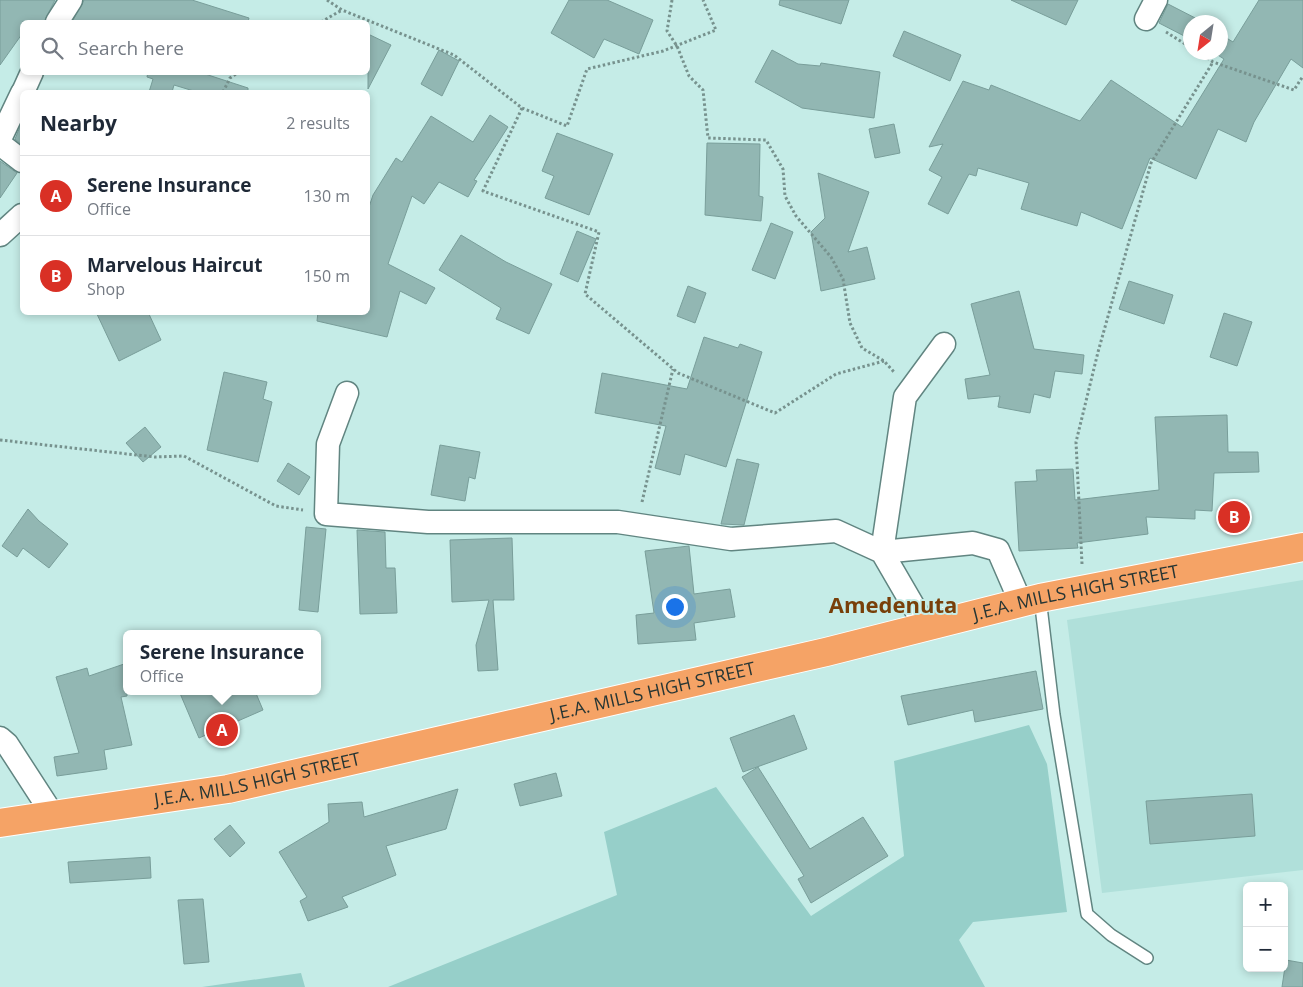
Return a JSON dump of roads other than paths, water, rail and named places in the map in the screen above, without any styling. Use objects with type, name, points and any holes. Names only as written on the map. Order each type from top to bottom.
[{"type":"highway","name":"J.E.A. MILLS HIGH STREET","points":[[0,823],[228,789],[826,652],[1030,601],[1303,547]]},
{"type":"street","points":[[58,20],[70,0]]},
{"type":"street","points":[[24,90],[31,75]]},
{"type":"street","points":[[0,139],[20,99]]},
{"type":"street","points":[[0,144],[20,159]]},
{"type":"street","points":[[0,235],[20,218]]},
{"type":"street","points":[[926,626],[882,552],[905,396],[944,344]]},
{"type":"street","points":[[347,393],[328,444],[326,514],[428,522],[618,522],[731,539],[836,530],[882,552],[973,543],[998,550],[1030,601]]},
{"type":"street","points":[[0,738],[7,744],[53,815]]},
{"type":"lane","points":[[1030,601],[1054,715],[1087,914],[1110,935],[1146,958]]},
{"type":"place","name":"Marvelous Haircut","points":[[1234,517]]},
{"type":"place","name":"Serene Insurance","points":[[222,730]]},
{"type":"district","name":"Amedenuta","points":[[893,605]]}]
